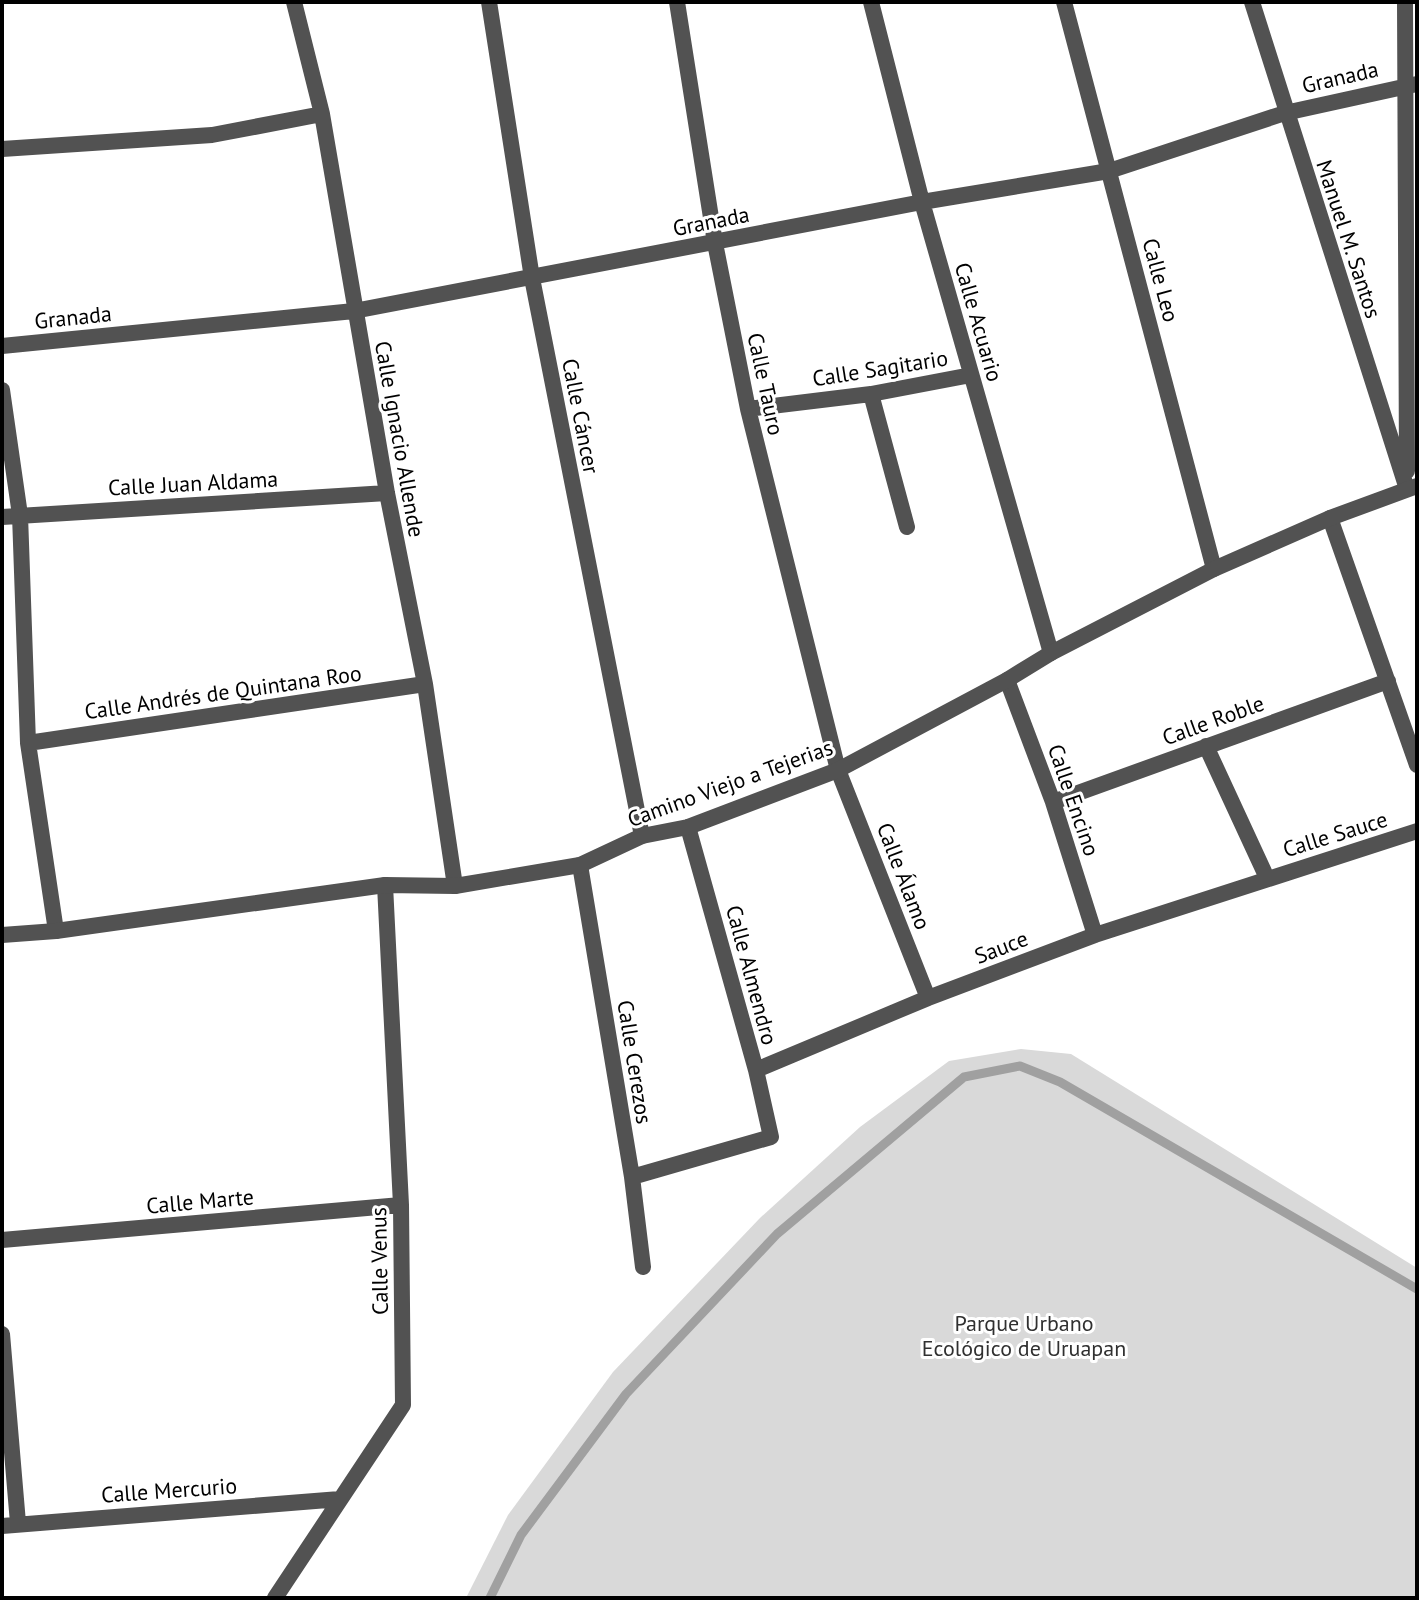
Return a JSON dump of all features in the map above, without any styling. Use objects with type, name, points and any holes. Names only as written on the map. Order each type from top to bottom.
[{"type":"street","name":"Calle Ignacio Allende","points":[[294,2],[322,114],[354,311],[425,684],[455,886]]},
{"type":"street","name":"Calle Cáncer","points":[[489,2],[532,278],[642,836]]},
{"type":"street","name":"Calle Tauro","points":[[677,2],[715,243],[748,409],[838,770]]},
{"type":"street","name":"Calle Acuario","points":[[871,2],[922,202],[1051,653]]},
{"type":"street","name":"Calle Leo","points":[[1064,2],[1214,569]]},
{"type":"street","name":"Manuel M. Santos","points":[[1252,2],[1285,113],[1412,487]]},
{"type":"street","points":[[1405,2],[1412,84],[1412,487]]},
{"type":"street","name":"Granada","points":[[2,346],[354,311],[922,202],[1109,171],[1285,113],[1412,84]]},
{"type":"street","points":[[2,149],[212,135],[322,114]]},
{"type":"street","name":"Calle Sagitario","points":[[748,409],[871,394],[971,375]]},
{"type":"street","points":[[2,390],[20,515],[28,743],[56,931]]},
{"type":"street","points":[[871,394],[907,527]]},
{"type":"street","name":"Camino Viejo a Tejerias","points":[[2,935],[56,931],[385,885],[455,886],[580,865],[642,836],[688,827],[838,770],[1007,680],[1051,653],[1214,569],[1330,518],[1412,487]]},
{"type":"street","name":"Calle Juan Aldama","points":[[2,517],[387,493]]},
{"type":"street","points":[[1330,518],[1417,765]]},
{"type":"street","name":"Calle Encino","points":[[1007,680],[1053,802],[1095,935]]},
{"type":"street","name":"Calle Roble","points":[[1053,802],[1388,681]]},
{"type":"street","name":"Calle Andrés de Quintana Roo","points":[[28,743],[425,684]]},
{"type":"street","points":[[1206,746],[1267,878]]},
{"type":"street","name":"Calle Álamo","points":[[838,770],[928,998]]},
{"type":"street","name":"Calle Almendro","points":[[632,1177],[771,1137],[756,1070],[688,827]]},
{"type":"street","name":"Calle Sauce","points":[[1267,878],[1417,831]]},
{"type":"street","name":"Calle Cerezos","points":[[580,865],[632,1177],[643,1267]]},
{"type":"street","name":"Sauce","points":[[756,1070],[928,998],[1095,935],[1267,878]]},
{"type":"street","name":"Calle Venus","points":[[275,1598],[403,1405],[401,1205],[385,885]]},
{"type":"street","name":"Calle Marte","points":[[2,1240],[401,1205]]},
{"type":"street","points":[[2,1334],[10,1524]]},
{"type":"street","name":"Calle Mercurio","points":[[10,1524],[340,1499]]},
{"type":"green space","name":"Parque Urbano Ecológico de Uruapan","points":[[1021,1049],[1071,1054],[1417,1268],[1417,1598],[466,1598],[508,1515],[613,1372],[760,1218],[860,1127],[949,1061]]},
{"type":"waterway","points":[[490,1598],[521,1535],[626,1394],[777,1234],[964,1077],[1020,1066],[1060,1082],[1417,1289]]}]
